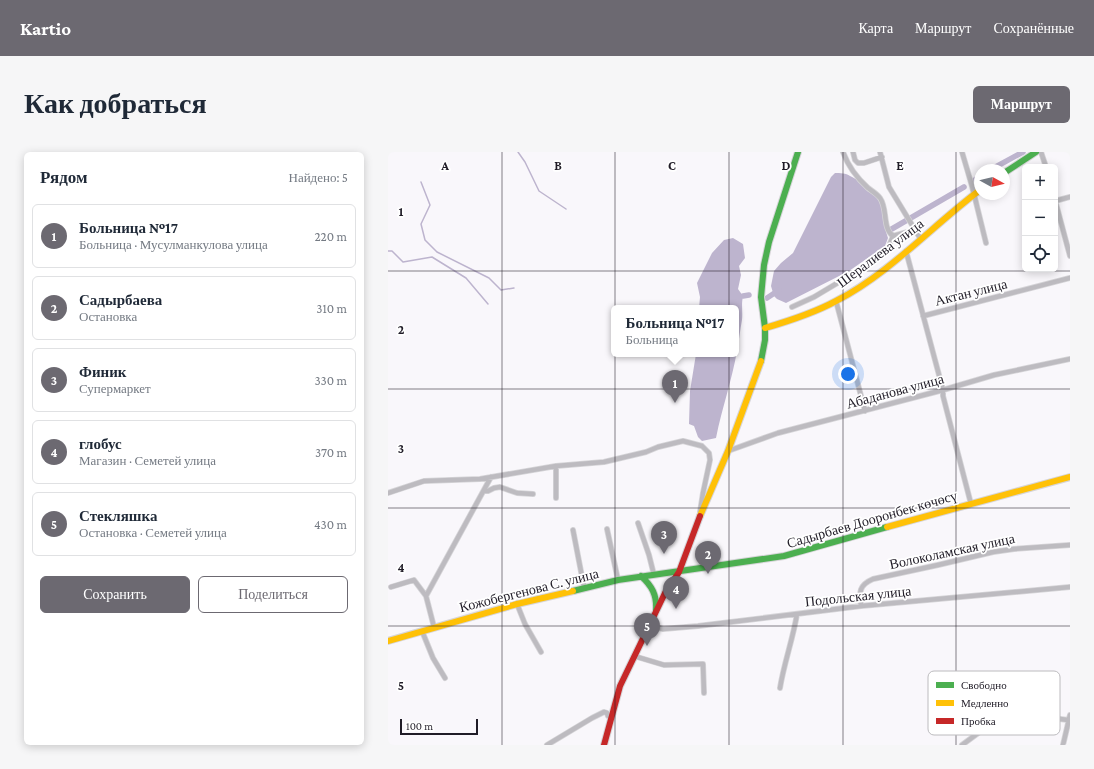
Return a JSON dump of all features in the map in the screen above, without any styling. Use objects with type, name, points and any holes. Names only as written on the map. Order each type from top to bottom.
[{"type":"main road","points":[[604,745],[610,717],[620,686],[649,624],[679,572],[700,515],[728,451],[761,362],[764,349],[765,328],[761,297],[764,265],[769,242],[798,152]]},
{"type":"main road","points":[[1010,169],[1036,152]]},
{"type":"main road","name":"Шералиева улица","points":[[765,328],[798,317],[836,301],[870,280],[974,195]]},
{"type":"main road","name":"Садырбаев Дооронбек көчөсү","points":[[679,572],[784,556],[1070,477]]},
{"type":"main road","name":"Кожобергенова С. улица","points":[[388,641],[517,604],[584,587],[641,576],[679,572]]},
{"type":"main road","points":[[641,576],[654,591],[656,597],[655,613]]},
{"type":"street","points":[[843,152],[846,162],[853,171],[862,182],[880,198],[885,211],[888,230],[893,236]]},
{"type":"street","points":[[853,152],[855,160],[858,163],[864,163],[881,155],[890,187],[920,238]]},
{"type":"street","points":[[962,152],[974,195]]},
{"type":"street","points":[[1042,152],[1045,164]]},
{"type":"street","points":[[1058,200],[1070,197]]},
{"type":"street","points":[[975,200],[986,243]]},
{"type":"street","points":[[1058,212],[1070,256]]},
{"type":"street","points":[[893,236],[915,230]]},
{"type":"street","points":[[792,307],[819,294],[876,260],[889,246],[893,236]]},
{"type":"street","points":[[906,251],[943,390],[943,396],[971,504]]},
{"type":"street","name":"Актан улица","points":[[923,316],[1070,278]]},
{"type":"street","points":[[836,301],[864,411]]},
{"type":"street","name":"Абаданова улица","points":[[728,451],[778,433],[943,390],[994,375],[1070,359]]},
{"type":"street","points":[[388,493],[424,481],[480,479],[556,466],[604,462],[683,441],[697,444],[706,449],[709,454],[710,460],[700,515]]},
{"type":"street","points":[[556,466],[556,498]]},
{"type":"street","points":[[426,596],[491,477]]},
{"type":"street","points":[[484,491],[500,487],[516,493],[533,494]]},
{"type":"street","points":[[638,522],[650,555],[654,575]]},
{"type":"street","points":[[607,529],[618,580]]},
{"type":"street","points":[[573,530],[584,587]]},
{"type":"street","name":"Волоколамская улица","points":[[861,606],[860,592],[862,586],[866,582],[873,579],[1003,550],[1070,545]]},
{"type":"street","points":[[391,587],[414,580],[426,596],[434,627]]},
{"type":"street","name":"Подольская улица","points":[[649,624],[663,629],[861,606],[1070,587]]},
{"type":"street","points":[[517,604],[524,624],[541,652]]},
{"type":"street","points":[[780,688],[782,671],[794,633],[797,614]]},
{"type":"street","points":[[422,631],[433,658],[445,678]]},
{"type":"street","points":[[634,656],[664,665],[703,664],[704,693]]},
{"type":"street","points":[[547,745],[604,712],[610,717]]},
{"type":"street","points":[[1063,745],[1069,717]]},
{"type":"street","points":[[962,745],[976,735]]},
{"type":"shaded area","points":[[835,173],[847,174],[859,181],[872,192],[879,201],[884,213],[888,238],[885,246],[849,271],[786,303],[774,296],[771,286],[774,271],[793,253],[831,177]]},
{"type":"shaded area","points":[[733,238],[743,244],[745,258],[739,266],[741,275],[738,289],[743,296],[739,340],[739,305],[699,305],[700,297],[697,283],[712,253],[724,240]]},
{"type":"shaded area","points":[[696,357],[736,357],[716,438],[702,441],[698,437],[694,426],[689,424],[690,391]]},
{"type":"waterway","points":[[518,152],[525,162],[539,191],[566,209]]},
{"type":"waterway","points":[[1001,164],[1023,152]]},
{"type":"waterway","points":[[421,182],[430,205],[421,224],[425,240],[437,252],[489,278],[501,290],[514,288]]},
{"type":"waterway","points":[[890,230],[964,187]]},
{"type":"waterway","points":[[388,251],[392,251],[403,262],[432,257],[466,278],[488,304]]},
{"type":"waterway","points":[[767,298],[779,290]]},
{"type":"waterway","points":[[743,296],[749,295]]},
{"type":"traffic: fast","points":[[761,361],[765,340],[761,297],[764,265],[769,242],[798,152]]},
{"type":"traffic: fast","points":[[1010,169],[1036,152]]},
{"type":"traffic: fast","points":[[573,591],[618,580],[784,556],[887,527]]},
{"type":"traffic: fast","points":[[641,576],[648,583],[655,595],[656,610]]},
{"type":"traffic: slow","points":[[765,328],[792,320],[819,309],[856,290],[893,263],[974,195]]},
{"type":"traffic: slow","points":[[700,516],[728,451],[761,361]]},
{"type":"traffic: slow","points":[[887,527],[1070,477]]},
{"type":"traffic: slow","points":[[388,641],[517,604],[573,591]]},
{"type":"traffic: jam","points":[[604,745],[620,686],[665,593],[679,572],[700,516]]},
{"type":"place","name":"Больница №17","points":[[675,403]]},
{"type":"place","name":"Финик","points":[[664,554]]},
{"type":"place","name":"Садырбаева","points":[[708,574]]},
{"type":"place","name":"глобус","points":[[676,609]]},
{"type":"place","name":"Стекляшка","points":[[647,646]]}]
